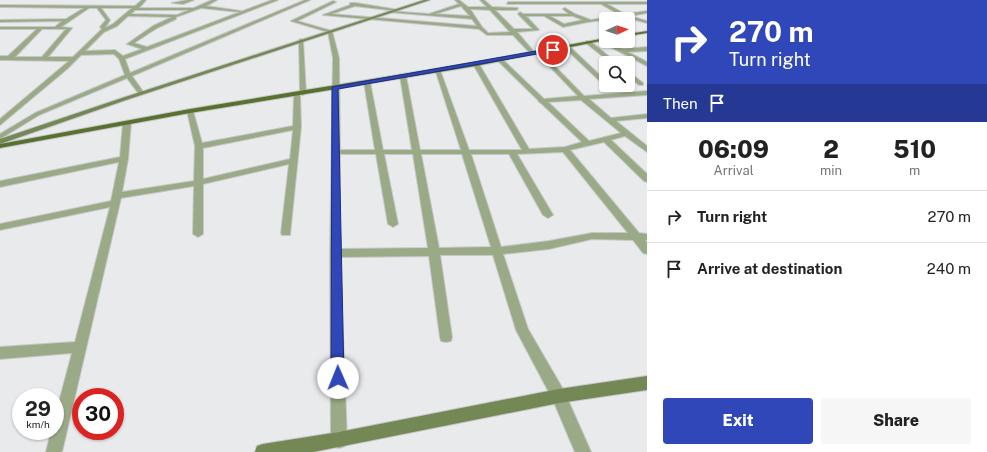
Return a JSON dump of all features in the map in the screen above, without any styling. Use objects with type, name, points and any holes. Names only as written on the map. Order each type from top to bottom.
[{"type":"main road","points":[[635,34],[645,33]]},
{"type":"main road","points":[[0,146],[190,111],[476,64],[599,40]]},
{"type":"street","points":[[14,13],[42,0]]},
{"type":"street","points":[[183,3],[192,0]]},
{"type":"street","points":[[146,48],[130,44],[155,27],[215,0]]},
{"type":"street","points":[[122,58],[276,0]]},
{"type":"street","points":[[0,137],[38,114],[308,0]]},
{"type":"street","points":[[321,0],[336,2],[293,21],[330,31]]},
{"type":"street","points":[[352,0],[344,3],[397,10]]},
{"type":"street","points":[[0,142],[141,93],[424,0]]},
{"type":"street","points":[[482,0],[583,98],[625,134],[647,150]]},
{"type":"street","points":[[75,7],[80,2],[101,1]]},
{"type":"street","points":[[506,1],[647,3]]},
{"type":"street","points":[[427,15],[460,2],[467,8],[480,28],[487,34],[537,30],[523,15],[506,1]]},
{"type":"street","points":[[553,1],[573,15],[599,24]]},
{"type":"street","points":[[602,2],[618,12]]},
{"type":"street","points":[[0,6],[98,7],[141,3],[196,9]]},
{"type":"street","points":[[0,122],[105,30],[116,26],[141,3]]},
{"type":"street","points":[[169,3],[183,3],[270,16]]},
{"type":"street","points":[[181,15],[183,3]]},
{"type":"street","points":[[624,3],[646,12]]},
{"type":"street","points":[[325,15],[356,4]]},
{"type":"street","points":[[259,6],[285,11]]},
{"type":"street","points":[[56,28],[88,7]]},
{"type":"street","points":[[98,7],[108,20],[102,27],[105,30]]},
{"type":"street","points":[[467,8],[522,9]]},
{"type":"street","points":[[558,9],[613,9]]},
{"type":"street","points":[[390,12],[474,18]]},
{"type":"street","points":[[635,14],[646,12]]},
{"type":"street","points":[[64,13],[78,13]]},
{"type":"street","points":[[309,13],[409,23],[480,28]]},
{"type":"street","points":[[297,14],[304,15]]},
{"type":"street","points":[[409,23],[414,14]]},
{"type":"street","points":[[127,15],[181,15]]},
{"type":"street","points":[[523,15],[573,15]]},
{"type":"street","points":[[545,15],[563,26],[599,20]]},
{"type":"street","points":[[436,25],[439,16]]},
{"type":"street","points":[[0,20],[7,17]]},
{"type":"street","points":[[635,19],[647,22]]},
{"type":"street","points":[[0,20],[67,20]]},
{"type":"street","points":[[0,28],[70,28],[42,59]]},
{"type":"street","points":[[10,58],[41,28]]},
{"type":"street","points":[[197,29],[211,32]]},
{"type":"street","points":[[330,31],[336,58],[335,253],[339,440]]},
{"type":"street","points":[[218,33],[225,35]]},
{"type":"street","points":[[286,233],[300,94],[301,40]]},
{"type":"street","points":[[588,42],[605,56]]},
{"type":"street","points":[[567,47],[599,77]]},
{"type":"street","points":[[618,48],[646,62]]},
{"type":"street","points":[[623,51],[647,49]]},
{"type":"street","points":[[80,53],[115,52],[122,58],[128,75],[141,93]]},
{"type":"street","points":[[0,58],[73,59]]},
{"type":"street","points":[[499,59],[518,75],[542,101],[588,144]]},
{"type":"street","points":[[476,64],[527,152]]},
{"type":"street","points":[[437,70],[466,153],[522,330],[559,396],[583,452]]},
{"type":"street","points":[[403,76],[434,251],[446,337]]},
{"type":"street","points":[[635,79],[641,84]]},
{"type":"street","points":[[367,82],[393,224]]},
{"type":"street","points":[[542,101],[647,94]]},
{"type":"street","points":[[190,111],[200,146],[198,234]]},
{"type":"street","points":[[609,120],[646,117]]},
{"type":"street","points":[[54,452],[116,199],[124,159],[127,123]]},
{"type":"street","points":[[200,146],[297,127]]},
{"type":"street","points":[[336,152],[527,152],[565,149],[625,134]]},
{"type":"street","points":[[606,139],[647,179]]},
{"type":"street","points":[[565,149],[642,237],[647,250]]},
{"type":"street","points":[[512,152],[548,215]]},
{"type":"street","points":[[0,184],[124,159]]},
{"type":"street","points":[[0,227],[116,199],[198,184],[293,161]]},
{"type":"street","points":[[0,191],[10,182]]},
{"type":"street","points":[[335,253],[497,251],[549,246],[592,236],[642,237]]},
{"type":"street","points":[[0,353],[79,347]]},
{"type":"street","points":[[263,452],[339,440],[559,396],[647,383]]},
{"type":"route","points":[[338,378],[335,253],[335,87],[553,50]]}]
